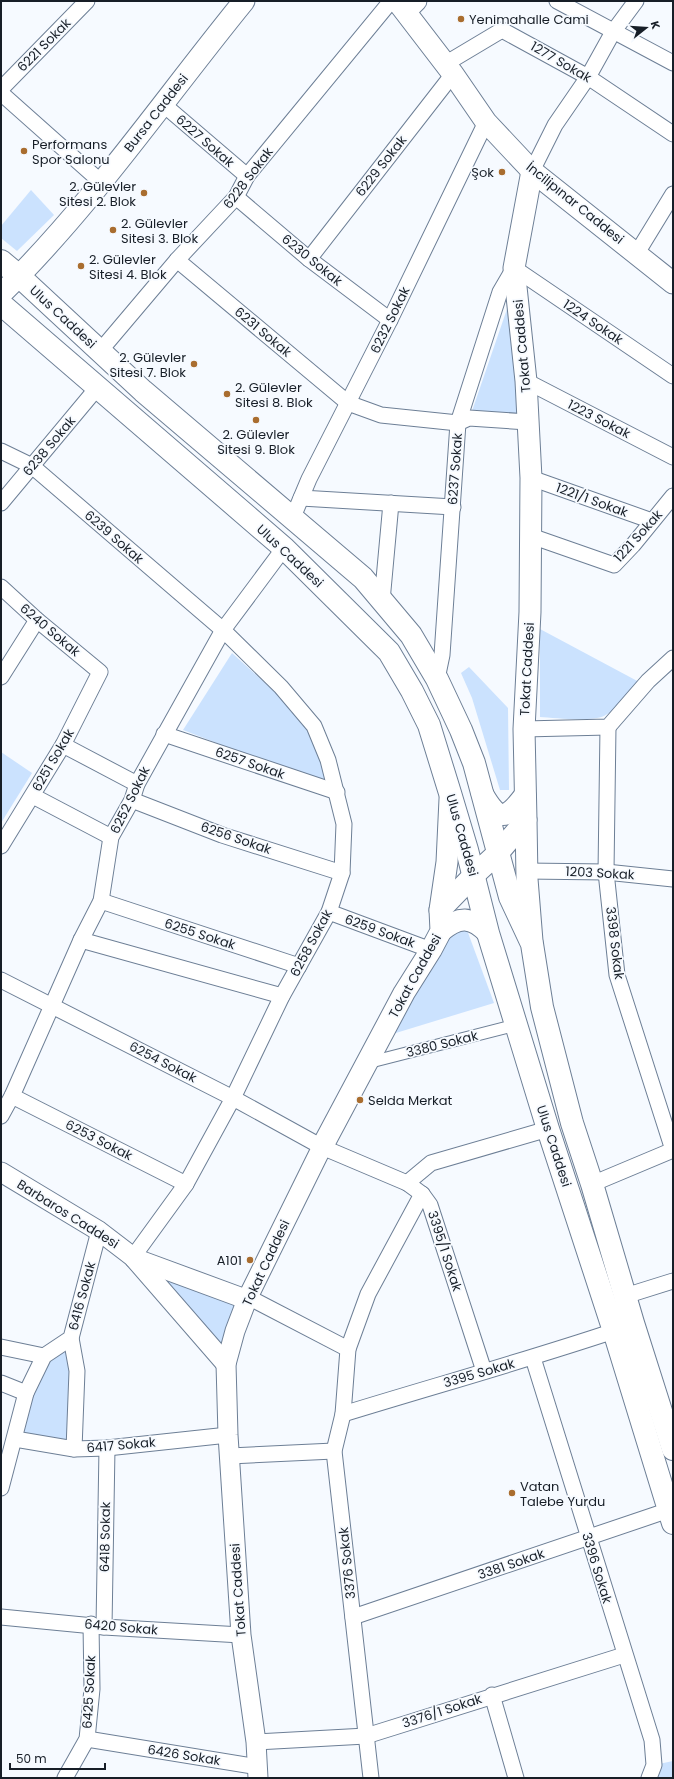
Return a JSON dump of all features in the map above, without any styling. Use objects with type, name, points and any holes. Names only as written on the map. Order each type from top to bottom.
[{"type":"main road","name":"Bursa Caddesi","points":[[1,294],[19,276],[101,182],[164,105],[244,1]]},
{"type":"main road","name":"İncilipınar Caddesi","points":[[403,4],[486,122],[532,171],[673,283]]},
{"type":"main road","name":"Tokat Caddesi","points":[[532,171],[514,268],[526,381],[532,478],[530,612],[524,729],[526,870],[532,944]]},
{"type":"main road","name":"Ulus Caddesi","points":[[1,261],[143,391],[297,507],[363,578],[411,635],[437,679],[461,730],[474,764],[510,897],[532,944],[542,1007],[572,1123],[626,1296],[632,1323],[673,1449]]},
{"type":"main road","name":"Ulus Caddesi","points":[[1,304],[284,548],[389,652],[412,691],[429,725],[474,875],[488,933],[548,1130],[614,1331],[671,1517]]},
{"type":"main road","points":[[481,791],[492,808],[501,815],[506,815],[511,812],[526,795]]},
{"type":"main road","name":"Tokat Caddesi","points":[[322,1147],[404,993],[432,950],[441,931],[440,910],[447,854],[450,792]]},
{"type":"main road","points":[[440,910],[499,852],[526,820]]},
{"type":"main road","points":[[441,931],[450,924],[461,919],[474,922],[488,933]]},
{"type":"street","name":"6221 Sokak","points":[[1,88],[87,1]]},
{"type":"street","points":[[557,1],[673,63]]},
{"type":"street","points":[[532,171],[555,125],[588,77],[613,32],[636,1]]},
{"type":"street","name":"6228 Sokak","points":[[100,351],[177,260],[236,197],[247,176],[403,4]]},
{"type":"street","name":"1277 Sokak","points":[[449,69],[502,30],[588,77],[673,134]]},
{"type":"street","name":"6229 Sokak","points":[[309,259],[449,69]]},
{"type":"street","points":[[1,93],[101,182]]},
{"type":"street","name":"6227 Sokak","points":[[164,105],[247,176]]},
{"type":"street","name":"6232 Sokak","points":[[297,507],[486,122]]},
{"type":"street","points":[[637,253],[673,194]]},
{"type":"street","name":"6230 Sokak","points":[[236,197],[309,259],[390,320]]},
{"type":"street","name":"6231 Sokak","points":[[177,260],[348,403],[380,415],[458,423],[469,418],[528,422]]},
{"type":"street","name":"1224 Sokak","points":[[514,268],[673,376]]},
{"type":"street","name":"6237 Sokak","points":[[437,679],[442,655],[458,423],[500,292],[514,268]]},
{"type":"street","name":"1223 Sokak","points":[[526,381],[673,456]]},
{"type":"street","name":"6238 Sokak","points":[[1,503],[97,388]]},
{"type":"street","name":"6239 Sokak","points":[[1,451],[32,466],[223,630]]},
{"type":"street","name":"1221/1 Sokak","points":[[532,478],[652,521]]},
{"type":"street","name":"1221 Sokak","points":[[531,536],[614,565],[673,496]]},
{"type":"street","points":[[382,601],[391,503]]},
{"type":"street","points":[[297,507],[391,503],[453,507]]},
{"type":"street","name":"6252 Sokak","points":[[1,1116],[12,1096],[51,1004],[101,901],[111,837],[132,800],[137,784],[223,630],[284,548]]},
{"type":"street","name":"6240 Sokak","points":[[1,587],[37,620],[100,672]]},
{"type":"street","points":[[1,677],[37,620]]},
{"type":"street","name":"6258 Sokak","points":[[133,1257],[186,1184],[233,1098],[282,996],[329,912],[342,873],[344,824],[328,760],[314,726],[281,687],[223,630]]},
{"type":"street","points":[[524,729],[608,727],[648,681],[672,660]]},
{"type":"street","name":"6251 Sokak","points":[[1,846],[63,745],[100,672]]},
{"type":"street","name":"3398 Sokak","points":[[608,727],[606,872],[617,976],[673,1150]]},
{"type":"street","name":"6257 Sokak","points":[[164,734],[337,792]]},
{"type":"street","points":[[63,745],[137,784]]},
{"type":"street","points":[[33,796],[111,837]]},
{"type":"street","name":"6256 Sokak","points":[[132,800],[222,835],[342,873]]},
{"type":"street","name":"1203 Sokak","points":[[526,870],[606,872],[673,879]]},
{"type":"street","name":"6255 Sokak","points":[[101,901],[299,966]]},
{"type":"street","name":"6259 Sokak","points":[[329,912],[432,950]]},
{"type":"street","points":[[81,940],[282,996]]},
{"type":"street","name":"6254 Sokak","points":[[1,980],[51,1004],[233,1098],[322,1147]]},
{"type":"street","name":"3380 Sokak","points":[[367,1063],[516,1025]]},
{"type":"street","name":"6253 Sokak","points":[[12,1096],[186,1184]]},
{"type":"street","points":[[407,1183],[431,1163],[548,1130]]},
{"type":"street","name":"3395/1 Sokak","points":[[322,1147],[407,1183],[422,1194],[430,1205],[484,1370]]},
{"type":"street","name":"Tokat Caddesi","points":[[258,1772],[256,1742],[241,1635],[228,1435],[226,1364],[235,1331],[248,1298],[322,1147]]},
{"type":"street","points":[[592,1184],[673,1150]]},
{"type":"street","name":"Barbaros Caddesi","points":[[1,1172],[99,1231],[133,1257],[226,1364]]},
{"type":"street","name":"3376 Sokak","points":[[371,1778],[334,1450],[343,1414],[348,1349],[368,1294],[422,1194]]},
{"type":"street","name":"6416 Sokak","points":[[74,1449],[77,1371],[71,1338],[99,1231]]},
{"type":"street","name":"Barbaros Caddesi","points":[[133,1257],[248,1298]]},
{"type":"street","points":[[626,1296],[673,1281]]},
{"type":"street","points":[[248,1298],[348,1349]]},
{"type":"street","name":"3395 Sokak","points":[[343,1414],[484,1370],[533,1358],[614,1331]]},
{"type":"street","name":"6416 Sokak","points":[[1,1488],[26,1392],[44,1356],[71,1338]]},
{"type":"street","points":[[1,1347],[44,1356]]},
{"type":"street","name":"3396 Sokak","points":[[533,1358],[624,1656],[652,1740],[654,1765],[649,1778]]},
{"type":"street","points":[[1,1383],[26,1392]]},
{"type":"street","name":"6417 Sokak","points":[[15,1439],[74,1449],[107,1448],[228,1435]]},
{"type":"street","name":"6418 Sokak","points":[[97,1626],[107,1448]]},
{"type":"street","points":[[230,1456],[334,1450]]},
{"type":"street","name":"3381 Sokak","points":[[352,1617],[588,1538],[671,1517]]},
{"type":"street","name":"6420 Sokak","points":[[1,1617],[97,1626],[241,1635]]},
{"type":"street","name":"6425 Sokak","points":[[65,1778],[87,1739],[97,1626]]},
{"type":"street","name":"3376/1 Sokak","points":[[256,1742],[366,1736],[492,1695],[624,1656]]},
{"type":"street","points":[[492,1695],[516,1778]]},
{"type":"street","name":"6426 Sokak","points":[[87,1739],[258,1772]]},
{"type":"shaded area","points":[[31,190],[54,215],[17,251],[1,238],[1,226]]},
{"type":"shaded area","points":[[507,309],[516,368],[520,418],[472,411]]},
{"type":"shaded area","points":[[540,629],[641,683],[628,697],[604,716],[591,719],[540,717]]},
{"type":"shaded area","points":[[232,653],[277,694],[308,729],[329,778],[317,782],[183,730]]},
{"type":"shaded area","points":[[469,667],[508,708],[509,790],[500,790],[472,698],[461,673]]},
{"type":"shaded area","points":[[1,752],[32,773],[1,823]]},
{"type":"shaded area","points":[[452,928],[467,930],[494,1003],[386,1036]]},
{"type":"shaded area","points":[[133,1257],[248,1300],[226,1364]]},
{"type":"shaded area","points":[[69,1348],[73,1372],[69,1443],[23,1437],[34,1393],[47,1364]]},
{"type":"shaded area","points":[[673,1761],[673,1778],[649,1778],[654,1765]]},
{"type":"place","name":"Yenimahalle Cami","points":[[461,19]]},
{"type":"place","name":"Performans Spor Salonu","points":[[24,151]]},
{"type":"place","name":"Şok","points":[[502,172]]},
{"type":"place","name":"2. Gülevler Sitesi 2. Blok","points":[[144,193]]},
{"type":"place","name":"2. Gülevler Sitesi 3. Blok","points":[[113,230]]},
{"type":"place","name":"2. Gülevler Sitesi 4. Blok","points":[[81,266]]},
{"type":"place","name":"2. Gülevler Sitesi 7. Blok","points":[[194,364]]},
{"type":"place","name":"2. Gülevler Sitesi 8. Blok","points":[[227,394]]},
{"type":"place","name":"2. Gülevler Sitesi 9. Blok","points":[[256,420]]},
{"type":"place","name":"Selda Merkat","points":[[360,1100]]},
{"type":"place","name":"A101","points":[[250,1260]]},
{"type":"place","name":"Vatan Talebe Yurdu","points":[[512,1493]]}]
